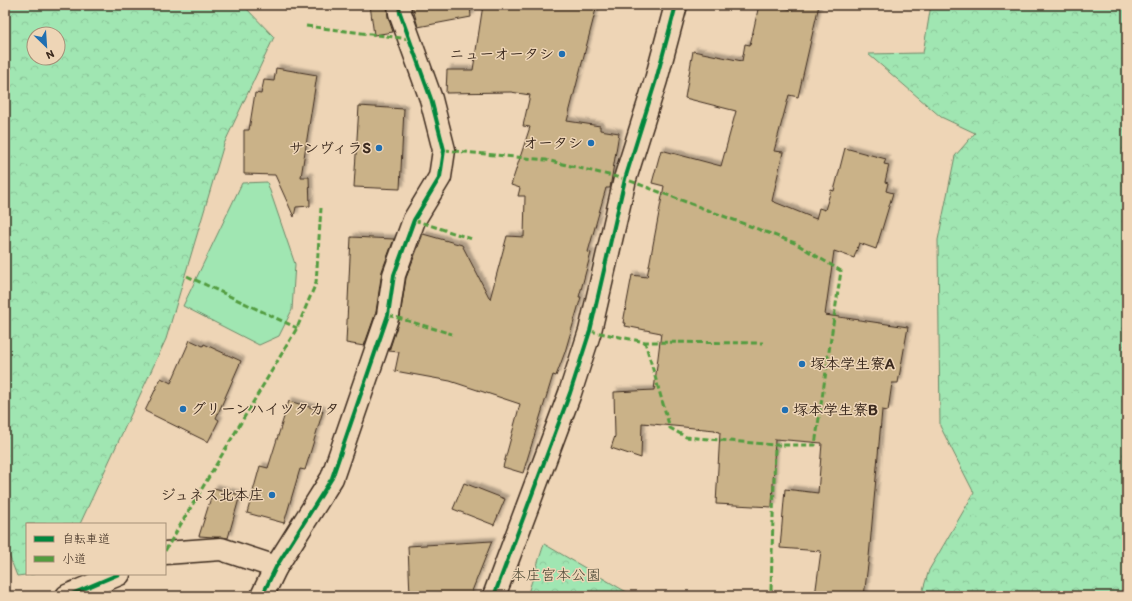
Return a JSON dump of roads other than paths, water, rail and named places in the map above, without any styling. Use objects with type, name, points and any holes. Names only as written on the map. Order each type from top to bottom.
[{"type":"street","points":[[262,596],[276,567],[332,478],[388,315],[394,275],[414,220],[440,177],[444,150],[431,99],[398,5]]},
{"type":"street","points":[[494,596],[570,393],[590,331],[625,179],[656,80],[676,5]]},
{"type":"street","points":[[166,553],[221,549],[276,567]]},
{"type":"street","points":[[68,596],[117,575]]},
{"type":"place","name":"ニューオータシ","points":[[562,54]]},
{"type":"place","name":"オータシ","points":[[591,143]]},
{"type":"place","name":"サンヴィラS","points":[[379,148]]},
{"type":"place","name":"塚本学生寮A","points":[[802,364]]},
{"type":"place","name":"グリーンハイツタカタ","points":[[183,409]]},
{"type":"place","name":"塚本学生寮B","points":[[785,410]]},
{"type":"place","name":"ジュネス北本庄","points":[[272,495]]},
{"type":"park label","name":"本庄宮本公園","points":[[556,575]]}]
